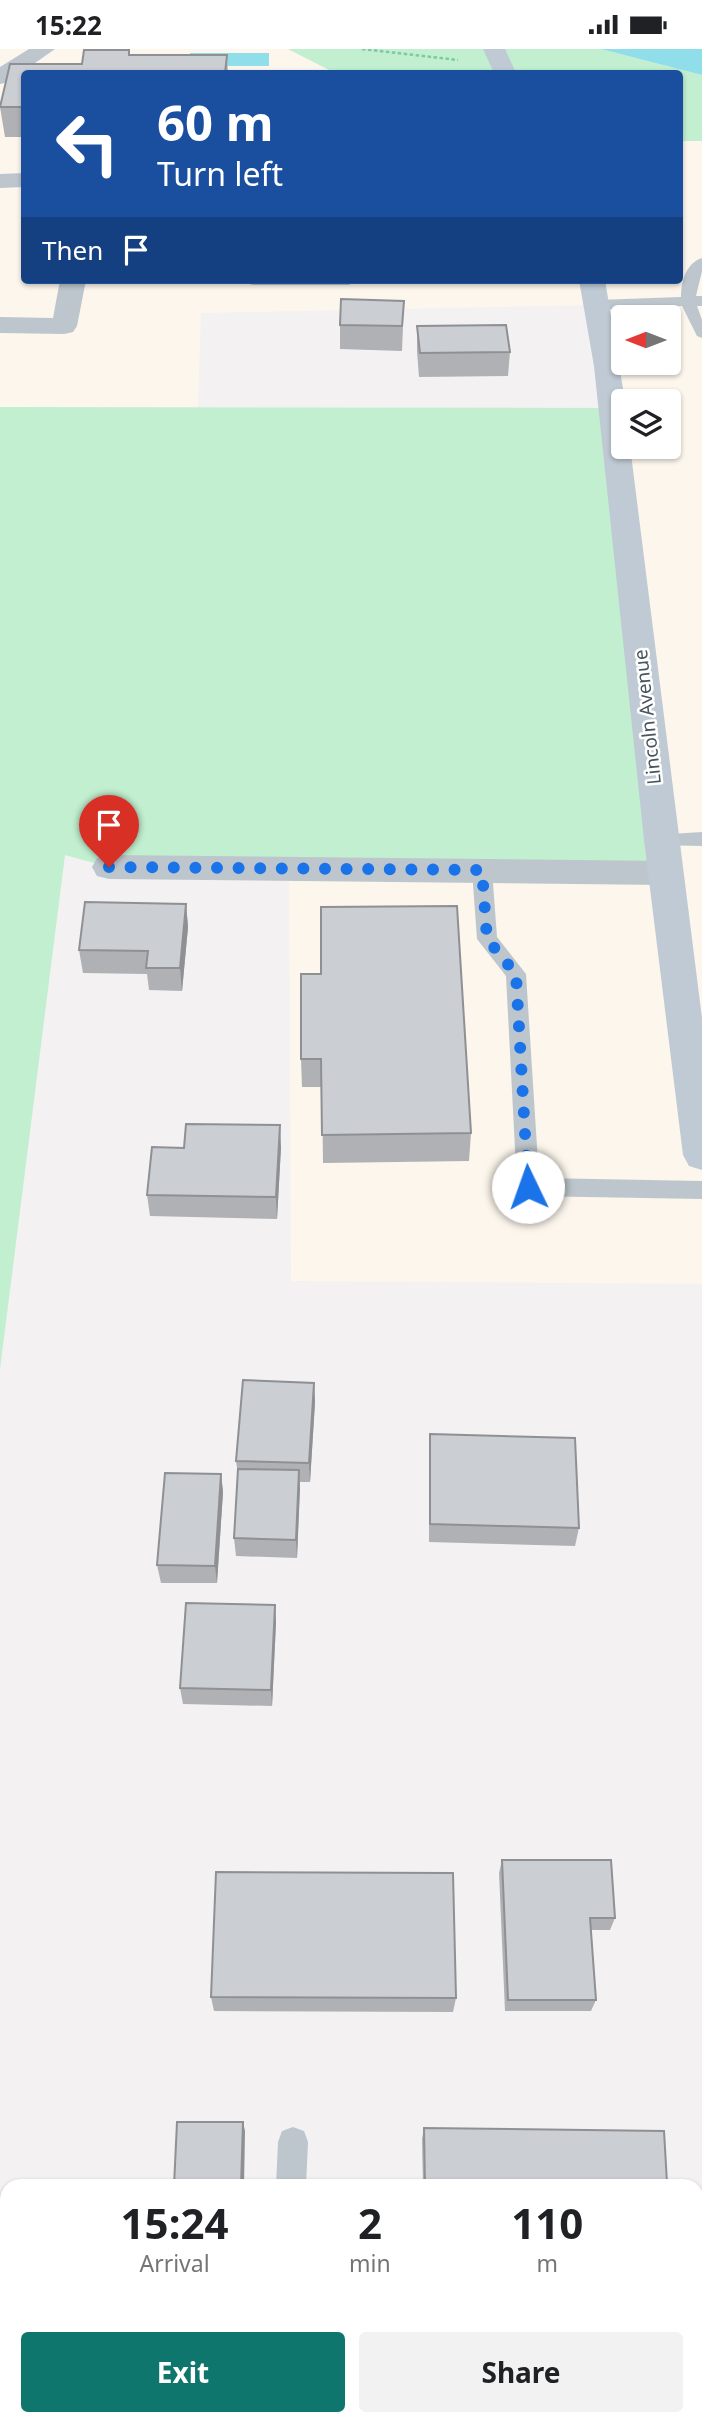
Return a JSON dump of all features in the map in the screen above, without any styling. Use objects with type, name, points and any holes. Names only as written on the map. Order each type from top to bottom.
[{"type":"main road","name":"Lincoln Avenue","points":[[595,292],[660,840],[702,1155]]},
{"type":"street","points":[[0,77],[44,49]]},
{"type":"street","points":[[0,181],[21,180]]},
{"type":"street","points":[[0,325],[64,326],[73,284]]},
{"type":"street","points":[[109,867],[665,873]]},
{"type":"lane","points":[[702,262],[693,269],[694,301],[702,333]]},
{"type":"lane","points":[[595,292],[694,301]]},
{"type":"lane","points":[[660,840],[702,839]]},
{"type":"lane","points":[[482,870],[487,939],[516,974],[528,1187],[702,1190]]},
{"type":"lane","points":[[291,2179],[293,2142]]},
{"type":"path","points":[[362,49],[500,62]]},
{"type":"shaded area","points":[[0,49],[288,49],[329,70],[21,70],[21,284],[683,284],[683,141],[702,141],[702,1284],[291,1281],[289,868],[664,873],[615,459],[681,459],[681,389],[611,389],[611,424],[597,305],[201,313],[198,407],[0,407]]},
{"type":"green space","points":[[288,49],[601,49],[683,70],[329,70]]},
{"type":"green space","points":[[683,70],[702,75],[702,141],[683,141]]},
{"type":"green space","points":[[0,407],[611,408],[611,459],[618,459],[665,873],[109,867],[65,855],[0,1369]]},
{"type":"water","points":[[601,49],[702,49],[702,75]]},
{"type":"water","points":[[190,53],[269,53],[269,66],[188,66]]},
{"type":"building","points":[[84,50],[129,50],[129,55],[227,55],[225,70],[21,70],[21,107],[0,107],[10,64],[82,64]]},
{"type":"building","points":[[341,299],[404,301],[402,326],[340,325]]},
{"type":"building","points":[[506,325],[510,352],[420,353],[417,326]]},
{"type":"building","points":[[85,902],[186,904],[180,968],[146,968],[148,951],[79,950]]},
{"type":"building","points":[[457,906],[471,1133],[322,1135],[321,1059],[301,1059],[301,974],[321,974],[321,907]]},
{"type":"building","points":[[186,1124],[280,1125],[276,1197],[147,1195],[152,1147],[184,1148]]},
{"type":"building","points":[[243,1380],[314,1383],[309,1463],[236,1461]]},
{"type":"building","points":[[430,1434],[575,1438],[579,1528],[430,1524]]},
{"type":"building","points":[[238,1469],[299,1470],[296,1540],[234,1538]]},
{"type":"building","points":[[165,1473],[221,1474],[215,1566],[157,1565]]},
{"type":"building","points":[[186,1603],[275,1605],[271,1690],[180,1688]]},
{"type":"building","points":[[502,1860],[611,1860],[615,1918],[590,1918],[596,2000],[508,2000]]},
{"type":"building","points":[[216,1872],[453,1873],[456,1998],[211,1997]]},
{"type":"building","points":[[177,2122],[243,2122],[241,2179],[174,2179]]},
{"type":"building","points":[[424,2128],[664,2131],[667,2179],[425,2179]]},
{"type":"route","points":[[109,867],[482,870],[487,939],[516,974],[528,1187]]}]
